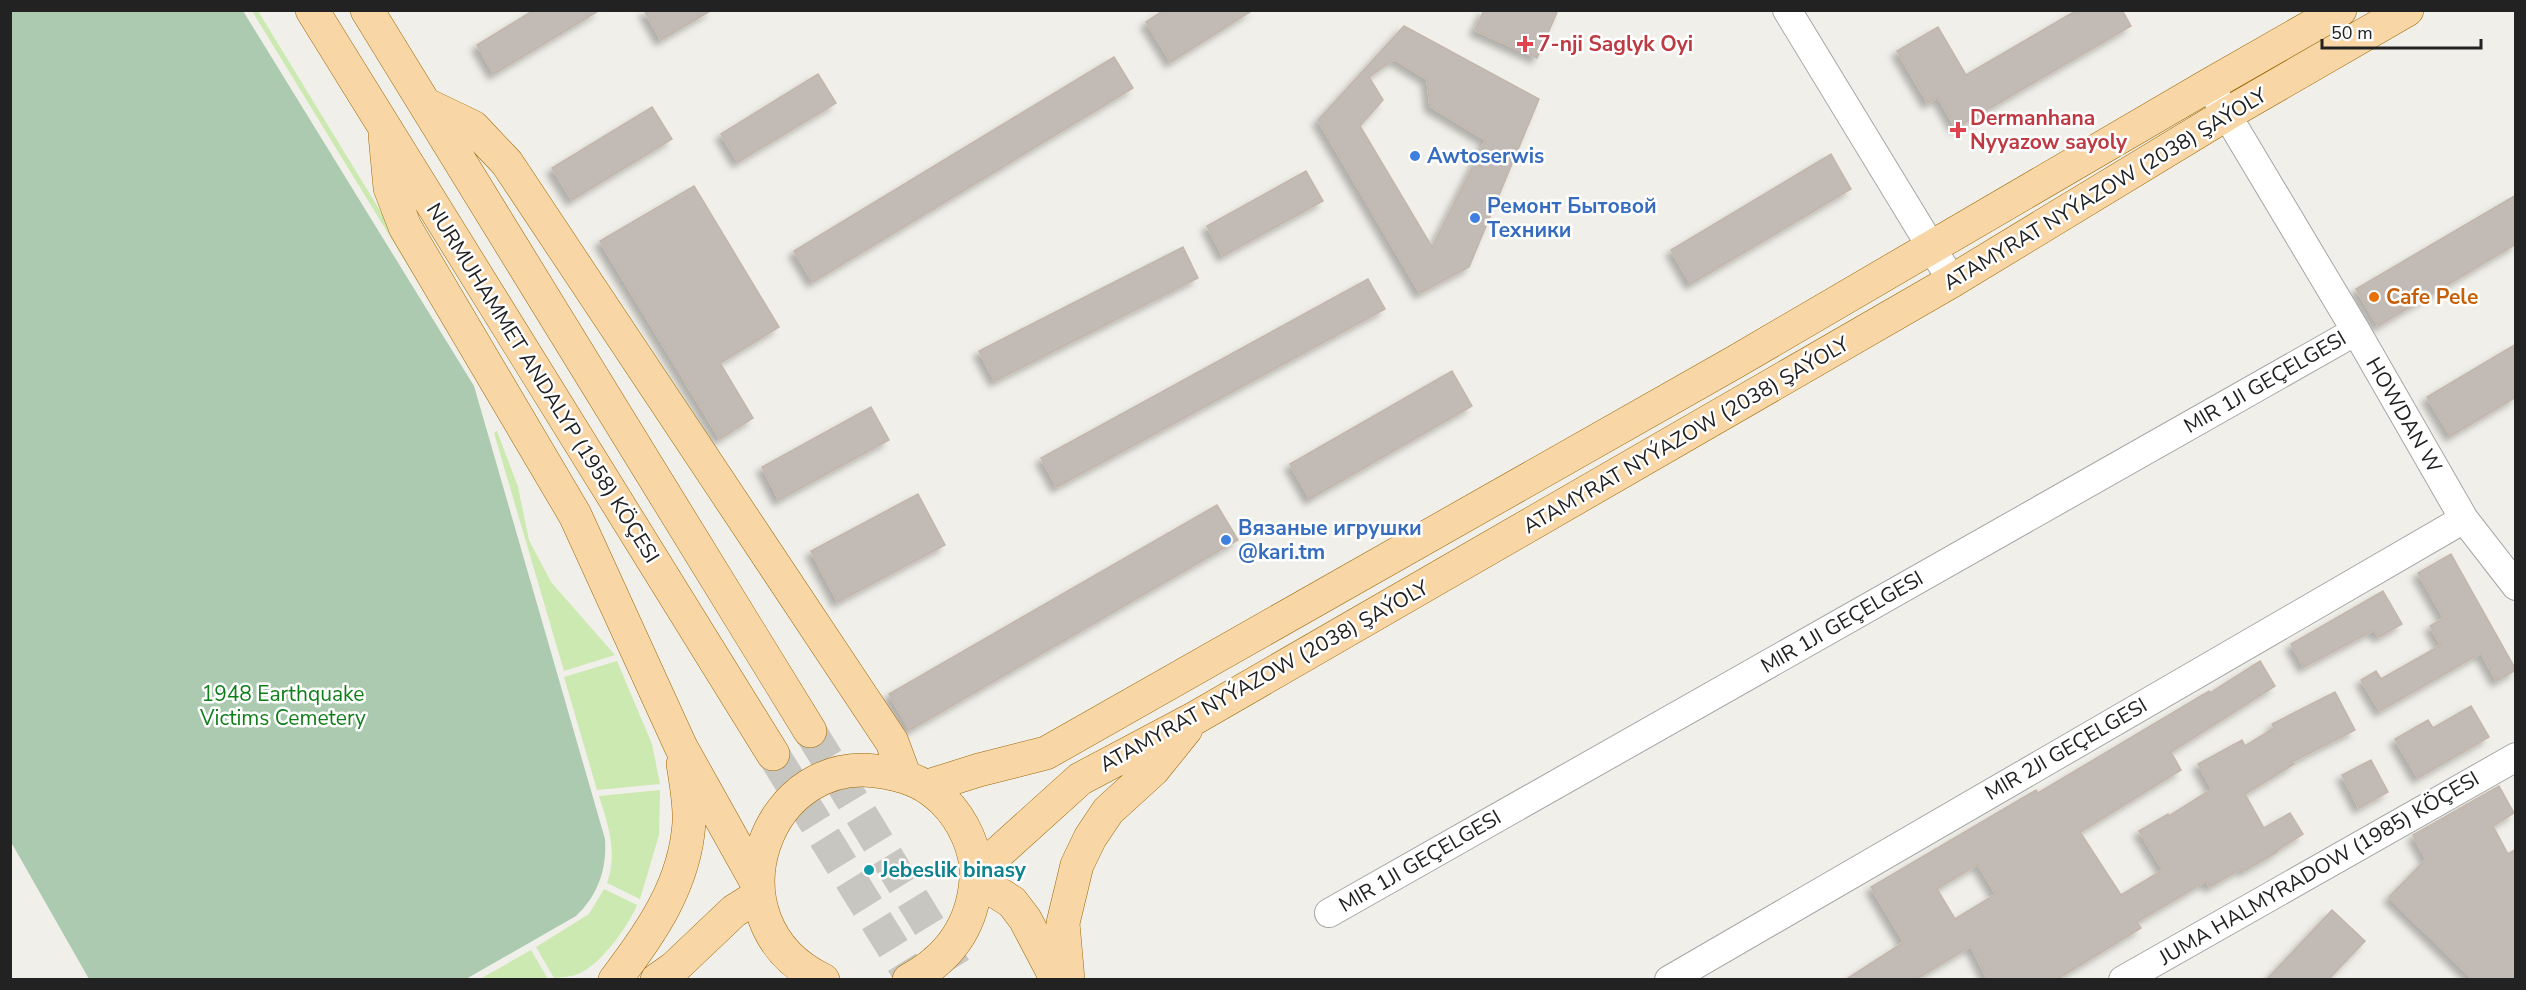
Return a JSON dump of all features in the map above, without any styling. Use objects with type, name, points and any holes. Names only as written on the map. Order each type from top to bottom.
[{"type":"main road","name":"NURMUHAMMET ANDALYP (1958) KÖÇESI","points":[[367,10],[810,731]]},
{"type":"main road","name":"ATAMYRAT NYÝAZOW (2038) ŞAÝOLY","points":[[916,781],[978,770],[1046,753],[1931,248],[2340,10]]},
{"type":"main road","name":"ATAMYRAT NYÝAZOW (2038) ŞAÝOLY","points":[[976,876],[1080,779],[1195,718],[1952,281],[2227,114],[2407,10]]},
{"type":"main road","name":"NURMUHAMMET ANDALYP (1958) KÖÇESI","points":[[312,11],[773,754]]},
{"type":"main road","points":[[425,104],[474,127],[507,163],[892,741],[916,781],[950,808],[964,828],[972,850],[976,876],[973,905],[964,930],[948,952],[928,970],[909,980]]},
{"type":"main road","points":[[385,127],[390,188],[405,226],[575,515],[681,747],[758,890],[766,923],[778,943],[810,978]]},
{"type":"main road","points":[[1068,980],[1063,923],[1065,908],[1077,865],[1090,838],[1108,811],[1153,770],[1195,718]]},
{"type":"main road","points":[[615,980],[666,906],[685,853],[689,807],[681,747]]},
{"type":"main road","points":[[657,980],[674,968],[758,890],[759,862],[765,840],[776,819],[790,801],[809,787],[829,777],[852,771],[875,770],[916,781]]},
{"type":"main road","points":[[976,876],[1012,902],[1025,919],[1057,980]]},
{"type":"street","points":[[1787,10],[1952,281]]},
{"type":"street","name":"HOWDAN W","points":[[2209,85],[2356,331],[2464,519],[2516,586]]},
{"type":"street","name":"MIR 1JI GEÇELGESI","points":[[1329,913],[2356,331]]},
{"type":"street","name":"MIR 2JI GEÇELGESI","points":[[1669,980],[2464,519]]},
{"type":"street","name":"JUMA HALMYRADOW (1985) KÖÇESI","points":[[2122,980],[2516,757]]},
{"type":"green space","name":"1948 Earthquake Victims Cemetery","points":[[10,11],[243,11],[474,386],[605,839],[605,850],[600,881],[584,908],[576,916],[466,979],[89,979],[11,842]]},
{"type":"green space","points":[[252,11],[258,11],[461,343],[457,346]]},
{"type":"green space","points":[[497,431],[518,487],[529,540],[551,582],[615,655],[564,671],[494,433]]},
{"type":"green space","points":[[617,661],[652,744],[660,784],[597,790],[564,677]]},
{"type":"green space","points":[[660,790],[659,835],[640,899],[607,883],[612,861],[611,839],[599,796]]},
{"type":"green space","points":[[604,889],[637,905],[633,914],[613,944],[596,962],[578,974],[554,978],[536,947],[589,914]]},
{"type":"green space","points":[[531,950],[548,979],[480,979]]},
{"type":"building","points":[[534,10],[600,10],[494,74],[477,45]]},
{"type":"building","points":[[644,10],[712,10],[661,40]]},
{"type":"building","points":[[1164,10],[1253,10],[1171,62],[1146,22]]},
{"type":"building","name":"7-nji Saglyk Oyi","points":[[1484,10],[1558,10],[1537,58],[1475,30]]},
{"type":"building","points":[[2077,10],[2122,10],[2131,26],[1956,128],[1938,97],[1928,103],[1897,51],[1938,27],[1966,75]]},
{"type":"building","points":[[1404,26],[1539,99],[1469,267],[1420,293],[1318,120]],"holes":[[[1395,59],[1427,79],[1430,106],[1486,140],[1432,247],[1360,126],[1383,100],[1369,77]]]},
{"type":"building","points":[[1114,57],[1133,88],[813,282],[794,251]]},
{"type":"building","points":[[818,74],[836,103],[738,162],[721,134]]},
{"type":"building","points":[[652,107],[672,139],[572,200],[552,168]]},
{"type":"building","points":[[1831,154],[1851,189],[1691,284],[1671,250]]},
{"type":"building","points":[[1306,171],[1323,201],[1223,256],[1207,226]]},
{"type":"building","points":[[694,186],[779,327],[720,363],[753,418],[720,439],[600,241]]},
{"type":"building","points":[[2516,195],[2516,244],[2378,326],[2356,289]]},
{"type":"building","points":[[1183,247],[1198,278],[995,381],[979,351]]},
{"type":"building","points":[[1368,279],[1385,309],[1057,487],[1041,458]]},
{"type":"building","points":[[2516,344],[2516,397],[2451,436],[2427,397]]},
{"type":"building","points":[[1452,371],[1472,406],[1310,499],[1290,464]]},
{"type":"building","points":[[871,407],[889,440],[779,500],[762,467]]},
{"type":"building","points":[[918,494],[945,545],[838,602],[811,551]]},
{"type":"building","points":[[1217,505],[1238,540],[910,730],[889,694]]},
{"type":"building","points":[[2451,554],[2516,670],[2497,681],[2481,653],[2380,711],[2361,680],[2376,671],[2381,679],[2441,645],[2430,626],[2444,618],[2418,573]]},
{"type":"building","points":[[2383,591],[2402,624],[2379,637],[2374,630],[2304,667],[2291,644]]},
{"type":"building","points":[[2260,661],[2275,686],[2171,752],[2181,770],[2080,832],[2121,895],[2163,870],[2139,831],[2168,814],[2169,816],[2212,789],[2198,764],[2242,740],[2245,746],[2274,728],[2272,724],[2335,692],[2355,730],[2292,762],[2294,764],[2245,794],[2264,828],[2290,813],[2303,834],[2244,871],[2242,868],[2210,887],[2206,881],[2137,922],[2141,928],[2056,980],[1988,980],[1971,946],[1915,980],[1845,980],[1904,942],[1871,887],[2036,790],[2038,793],[2209,691],[2210,693]],"holes":[[[1978,864],[1996,894],[1955,919],[1937,889]]]},
{"type":"building","points":[[2471,706],[2489,737],[2418,778],[2395,739],[2428,720],[2433,728]]},
{"type":"building","points":[[2371,760],[2388,792],[2359,808],[2342,775]]},
{"type":"building","points":[[2499,786],[2514,813],[2493,826],[2508,854],[2516,849],[2516,980],[2474,980],[2389,897],[2426,859],[2413,835]]},
{"type":"building","points":[[2332,910],[2365,941],[2328,980],[2266,980]]},
{"type":"tunnel","points":[[810,731],[962,980]]},
{"type":"tunnel","points":[[773,754],[913,980]]},
{"type":"place","name":"7-nji Saglyk Oyi","points":[[1525,44]]},
{"type":"place","name":"Dermanhana Nyyazow sayoly","points":[[1958,130]]},
{"type":"place","name":"Awtoserwis","points":[[1415,156]]},
{"type":"place","name":"Ремонт Бытовой Техники","points":[[1475,218]]},
{"type":"place","name":"Cafe Pele","points":[[2374,297]]},
{"type":"place","name":"Вязаные игрушки @kari.tm","points":[[1226,540]]},
{"type":"place","name":"Jebeslik binasy","points":[[869,870]]}]
